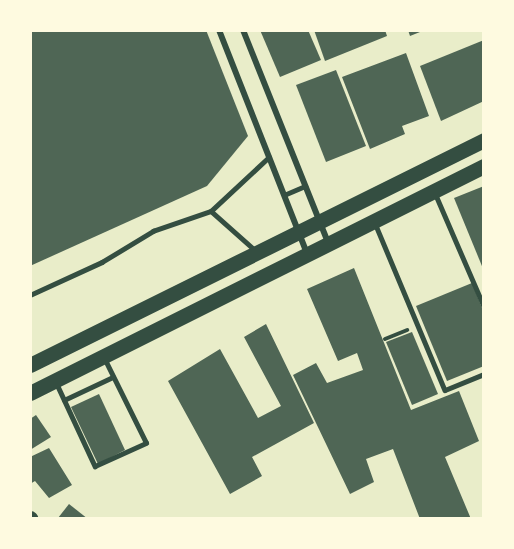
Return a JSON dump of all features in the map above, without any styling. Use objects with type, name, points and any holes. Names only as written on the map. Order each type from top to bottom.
[{"type":"main road","points":[[30,364],[484,140]]},
{"type":"main road","points":[[30,393],[484,166]]},
{"type":"street","points":[[219,30],[307,253]]},
{"type":"street","points":[[243,30],[328,243]]},
{"type":"lane","points":[[30,295],[153,231],[211,211],[269,157]]},
{"type":"lane","points":[[284,195],[305,186]]},
{"type":"lane","points":[[434,191],[484,306]]},
{"type":"lane","points":[[211,211],[257,252]]},
{"type":"lane","points":[[374,221],[445,390],[484,374]]},
{"type":"lane","points":[[54,380],[95,466],[146,443],[102,355]]},
{"type":"lane","points":[[64,400],[113,377]]},
{"type":"path","points":[[394,327],[396,336]]},
{"type":"path","points":[[385,339],[411,329]]},
{"type":"building","points":[[30,30],[206,30],[248,136],[207,186],[30,266]]},
{"type":"building","points":[[260,30],[308,30],[321,60],[280,77]]},
{"type":"building","points":[[314,30],[385,30],[387,36],[325,61]]},
{"type":"building","points":[[408,30],[425,30],[410,36]]},
{"type":"building","points":[[484,40],[484,101],[441,121],[420,66]]},
{"type":"building","points":[[406,53],[429,116],[402,126],[405,134],[370,149],[342,77]]},
{"type":"building","points":[[336,70],[366,146],[326,162],[296,85]]},
{"type":"building","points":[[484,186],[484,271],[454,198]]},
{"type":"building","points":[[354,268],[411,410],[459,391],[479,441],[445,457],[471,519],[420,519],[393,449],[366,459],[374,482],[350,494],[293,375],[316,363],[327,383],[363,370],[357,353],[338,361],[307,289]]},
{"type":"building","points":[[472,283],[484,313],[484,366],[447,381],[416,306]]},
{"type":"building","points":[[266,324],[314,423],[252,457],[262,476],[230,494],[168,381],[220,349],[258,418],[281,406],[244,337]]},
{"type":"building","points":[[412,332],[438,394],[412,405],[386,342]]},
{"type":"building","points":[[99,394],[125,450],[98,464],[71,407]]},
{"type":"building","points":[[36,415],[51,437],[30,450],[30,419]]},
{"type":"building","points":[[49,448],[72,485],[49,498],[35,481],[30,484],[30,457]]},
{"type":"building","points":[[69,504],[88,519],[58,518]]}]
